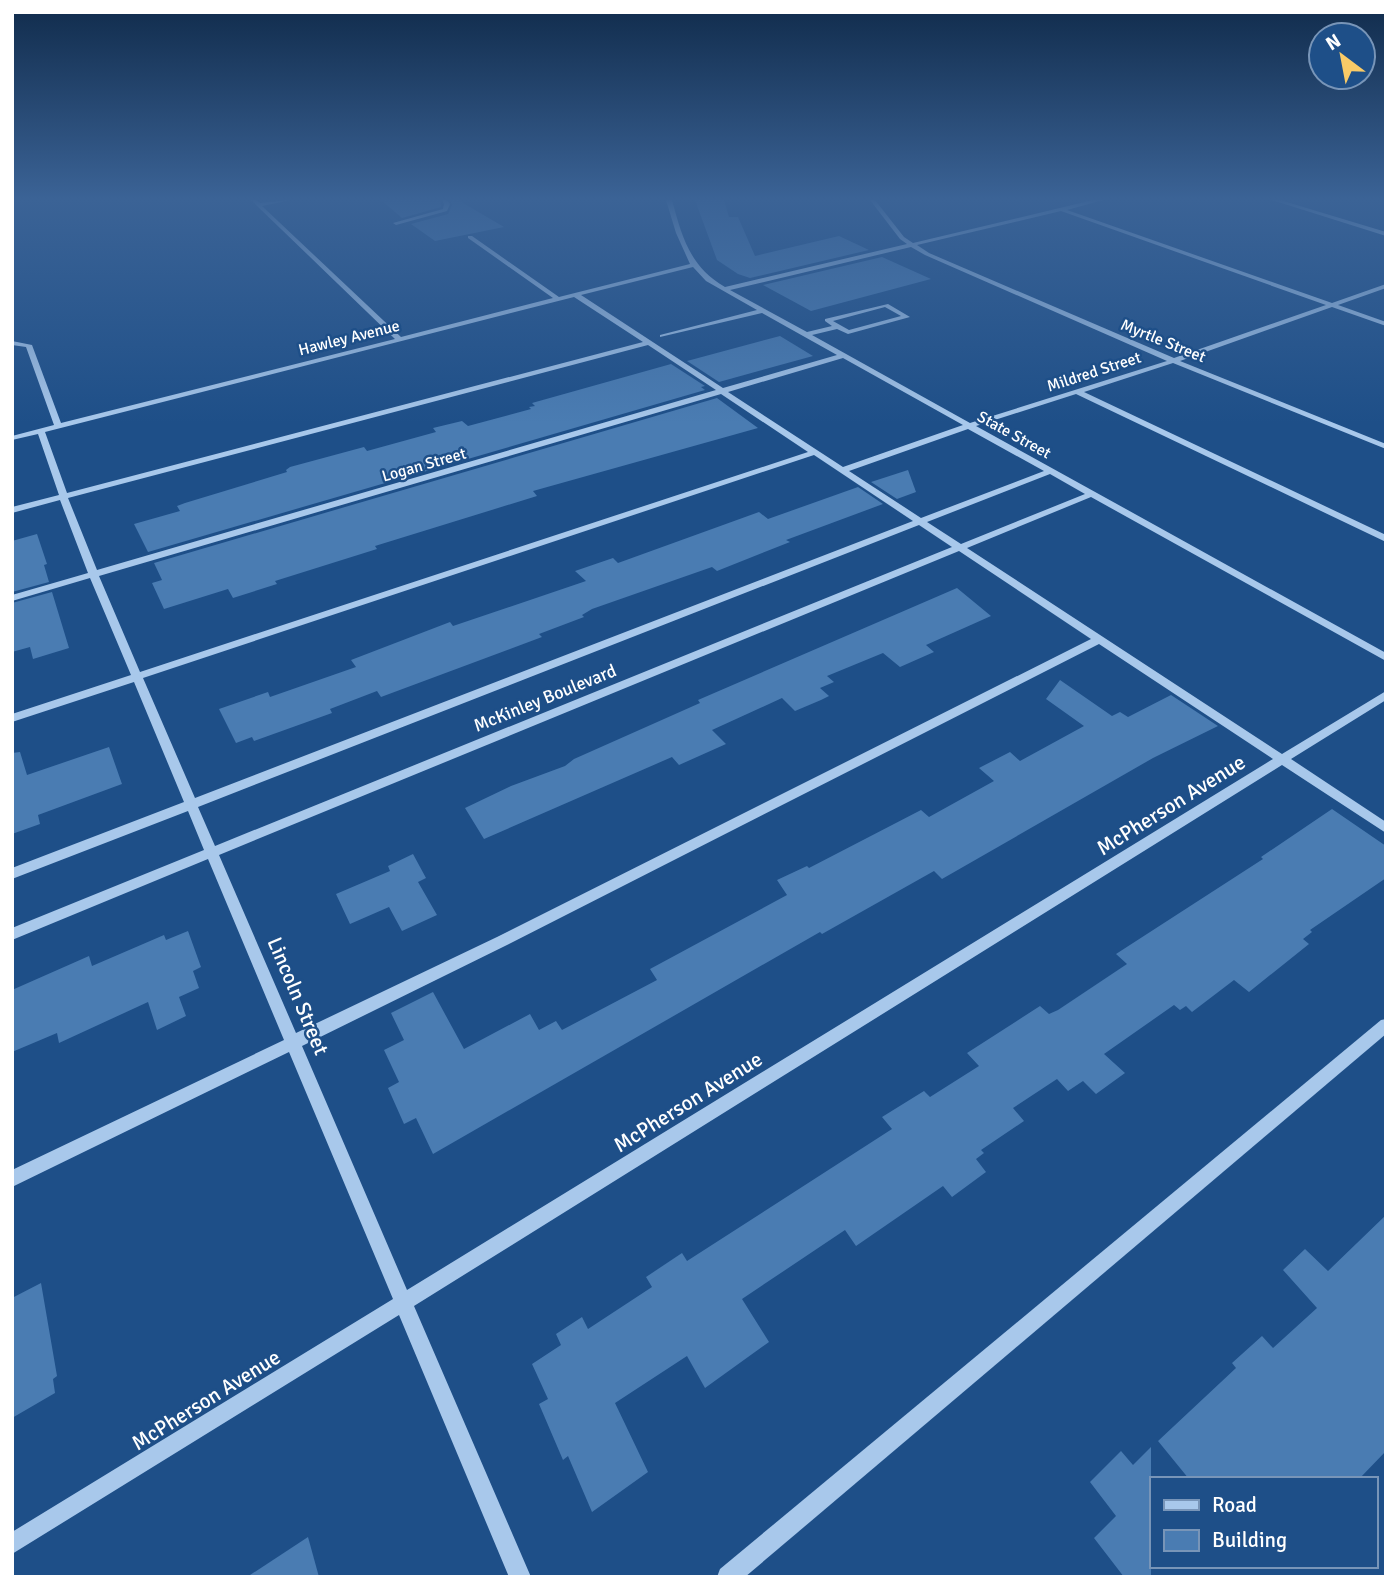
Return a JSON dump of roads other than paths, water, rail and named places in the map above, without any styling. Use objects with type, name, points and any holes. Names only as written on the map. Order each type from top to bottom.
[{"type":"street","points":[[331,274],[400,340]]},
{"type":"street","points":[[523,274],[558,299]]},
{"type":"street","name":"Hawley Avenue","points":[[12,438],[657,274]]},
{"type":"street","name":"State Street","points":[[704,274],[762,311],[1386,658]]},
{"type":"street","points":[[724,289],[789,274]]},
{"type":"street","name":"Myrtle Street","points":[[970,274],[1173,361],[1386,447]]},
{"type":"street","points":[[1245,274],[1386,324]]},
{"type":"street","name":"Mildred Street","points":[[843,470],[968,426],[1173,361],[1386,286]]},
{"type":"street","points":[[576,295],[1386,828]]},
{"type":"street","points":[[805,335],[838,327],[848,332],[907,317],[886,305],[827,320],[838,327]]},
{"type":"street","points":[[662,337],[762,311]]},
{"type":"street","points":[[12,343],[29,345],[58,426]]},
{"type":"street","points":[[12,510],[648,343]]},
{"type":"street","name":"Logan Street","points":[[12,598],[842,356]]},
{"type":"street","points":[[1078,392],[1386,539]]},
{"type":"street","name":"Lincoln Street","points":[[41,430],[94,575],[194,804],[520,1577]]},
{"type":"street","points":[[12,718],[815,452]]},
{"type":"street","name":"McKinley Boulevard","points":[[12,874],[1050,471]]},
{"type":"street","name":"McKinley Boulevard","points":[[12,934],[1091,494]]},
{"type":"street","points":[[12,1179],[502,941],[1100,639]]},
{"type":"street","name":"McPherson Avenue","points":[[12,1544],[1386,695]]},
{"type":"street","points":[[729,1577],[1386,1025]]}]
